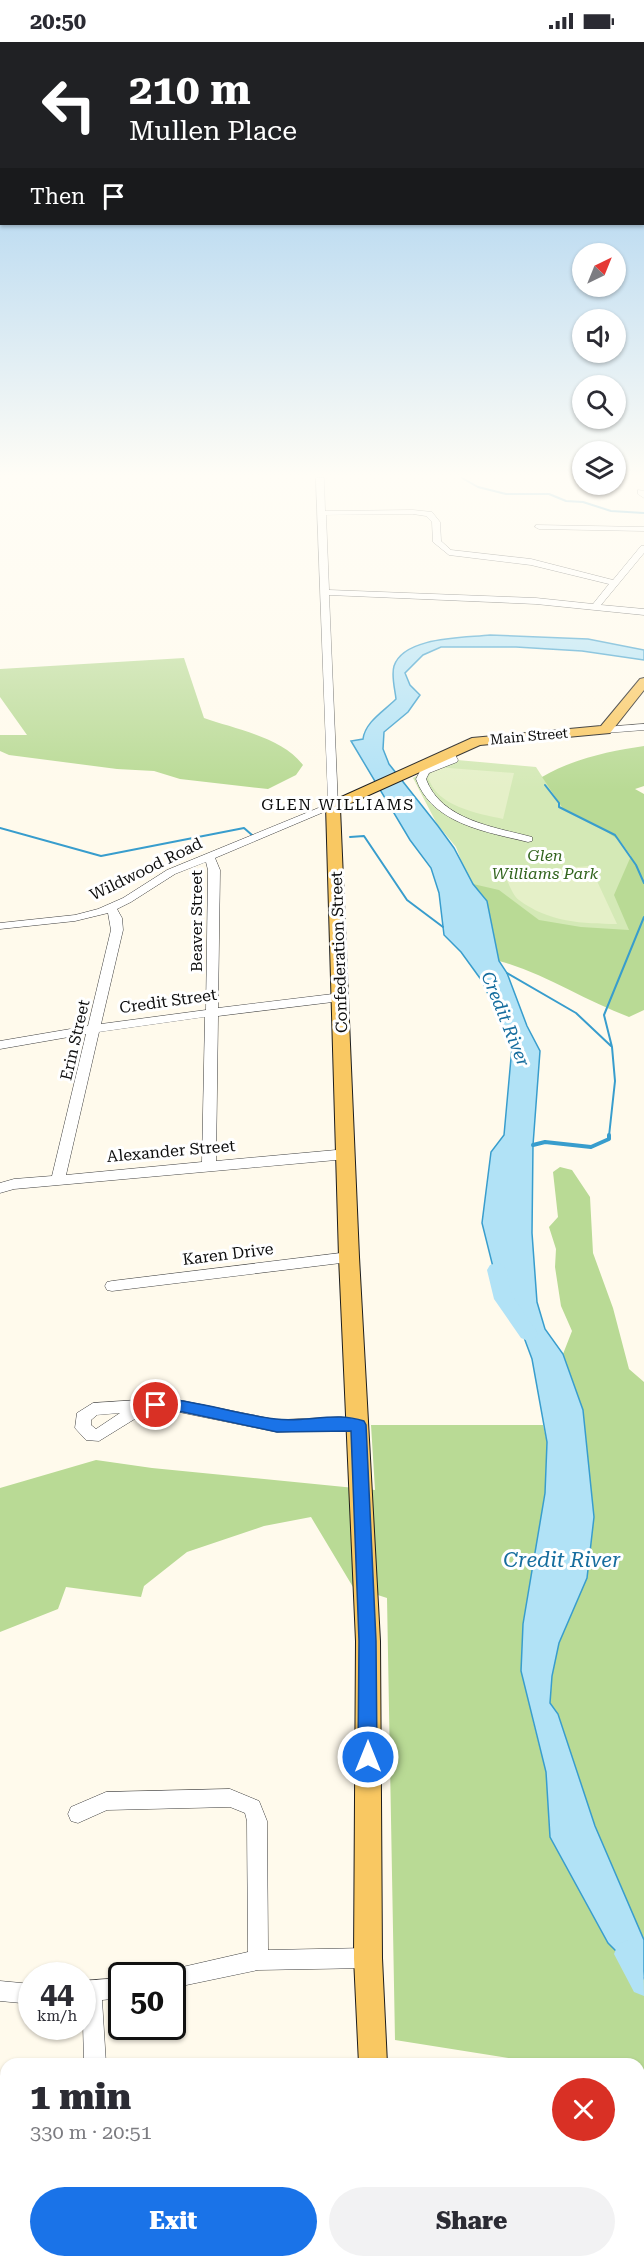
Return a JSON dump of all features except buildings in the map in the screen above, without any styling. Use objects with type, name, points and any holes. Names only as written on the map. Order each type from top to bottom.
[{"type":"main road","points":[[606,730],[644,682]]},
{"type":"main road","name":"Main Street","points":[[333,806],[449,753],[490,738],[606,730]]},
{"type":"main road","points":[[333,788],[349,794],[372,788]]},
{"type":"main road","name":"Confederation Street","points":[[333,806],[349,1257],[368,1641],[368,1958],[373,2058]]},
{"type":"street","name":"Confederation Street","points":[[324,582],[333,806]]},
{"type":"street","points":[[596,606],[615,583],[611,582]]},
{"type":"street","points":[[325,592],[498,598],[644,612]]},
{"type":"street","points":[[606,730],[644,727]]},
{"type":"street","points":[[449,753],[453,760],[425,771],[421,779],[430,797],[455,817],[470,824],[528,839]]},
{"type":"street","name":"Wildwood Road","points":[[0,926],[75,918],[111,908],[171,872],[333,806]]},
{"type":"street","name":"Beaver Street","points":[[208,857],[213,863],[214,870],[209,1166]]},
{"type":"street","name":"Erin Street","points":[[58,1180],[117,930],[116,918],[111,908]]},
{"type":"street","name":"Credit Street","points":[[0,1045],[211,1011],[341,997]]},
{"type":"street","name":"Alexander Street","points":[[0,1188],[14,1184],[347,1154]]},
{"type":"street","name":"Karen Drive","points":[[112,1286],[349,1257]]},
{"type":"street","points":[[141,1407],[163,1404],[183,1406],[277,1426],[340,1423],[358,1425]]},
{"type":"street","points":[[78,1814],[106,1801],[230,1798],[252,1807],[257,1821],[258,1960]]},
{"type":"street","points":[[186,1975],[258,1960],[368,1958]]},
{"type":"street","points":[[0,1991],[18,1993]]},
{"type":"street","points":[[92,2040],[94,2058]]},
{"type":"green space","points":[[184,658],[204,718],[257,735],[283,747],[303,765],[296,775],[268,789],[180,779],[154,771],[117,769],[9,755],[0,751],[0,735],[27,735],[0,697],[0,669]]},
{"type":"green space","points":[[644,746],[644,786],[635,789],[644,794],[644,1010],[629,1017],[516,966],[499,961],[487,901],[473,884],[499,890],[539,920],[581,927],[629,930],[614,895],[631,856],[620,841],[600,827],[563,809],[542,777],[566,765],[592,757]]},
{"type":"green space","name":"Glen Williams Park","points":[[446,759],[536,767],[563,809],[600,826],[620,841],[641,870],[633,945],[520,918],[469,881],[456,847],[437,824],[413,778]]},
{"type":"green space","points":[[436,767],[514,773],[503,819],[449,802],[433,787],[428,777]]},
{"type":"green space","points":[[590,866],[617,924],[579,922],[542,913],[517,898],[505,876],[552,874],[554,869]]},
{"type":"green space","points":[[560,1167],[572,1170],[590,1197],[593,1253],[613,1308],[629,1369],[644,1382],[644,1940],[595,1826],[558,1714],[550,1703],[552,1676],[559,1643],[587,1578],[594,1517],[583,1410],[563,1354],[572,1331],[561,1306],[555,1267],[556,1249],[549,1227],[558,1217],[553,1172]]},
{"type":"green space","points":[[371,1425],[543,1425],[547,1442],[545,1493],[523,1624],[533,1721],[546,1772],[550,1837],[608,1943],[644,1979],[644,2058],[508,2058],[395,2040],[387,1598],[353,1587],[311,1517],[264,1526],[187,1552],[144,1586],[141,1597],[66,1587],[58,1609],[0,1632],[0,1488],[96,1460],[152,1468],[375,1490]]},
{"type":"water","name":"Credit River","points":[[490,635],[588,639],[644,650],[644,660],[582,651],[516,647],[441,647],[423,655],[405,673],[410,685],[420,695],[408,712],[384,732],[383,749],[389,764],[454,848],[473,884],[487,901],[499,961],[507,973],[527,1026],[540,1051],[533,1145],[532,1233],[537,1302],[545,1329],[563,1354],[583,1410],[594,1517],[587,1578],[559,1643],[552,1676],[550,1703],[558,1714],[595,1826],[644,1940],[644,1979],[608,1943],[550,1837],[546,1772],[521,1671],[523,1624],[545,1493],[547,1442],[532,1359],[516,1316],[497,1283],[482,1223],[491,1152],[504,1135],[512,1047],[482,981],[461,952],[444,935],[439,893],[431,868],[410,840],[351,741],[363,739],[371,722],[396,699],[393,670],[400,656],[410,649],[437,640]]},
{"type":"waterway","points":[[545,785],[559,803],[559,807],[615,835],[636,865],[644,883]]},
{"type":"waterway","points":[[0,828],[101,856],[244,828],[252,835]]},
{"type":"waterway","points":[[350,837],[364,836],[407,900],[443,927]]},
{"type":"waterway","points":[[609,1136],[615,1081],[612,1047],[604,1015],[644,917]]},
{"type":"waterway","points":[[507,973],[576,1013],[611,1046]]},
{"type":"waterway","points":[[533,1145],[545,1142],[591,1147],[609,1139],[609,1136]]},
{"type":"waterway","name":"Credit River","points":[[497,1270],[504,1299],[528,1333]]},
{"type":"waterway","name":"Credit River","points":[[628,1954],[644,1982]]},
{"type":"district","name":"GLEN WILLIAMS","points":[[338,804]]},
{"type":"route","points":[[156,1405],[183,1406],[277,1426],[340,1423],[358,1425],[368,1641],[368,1757]]}]
